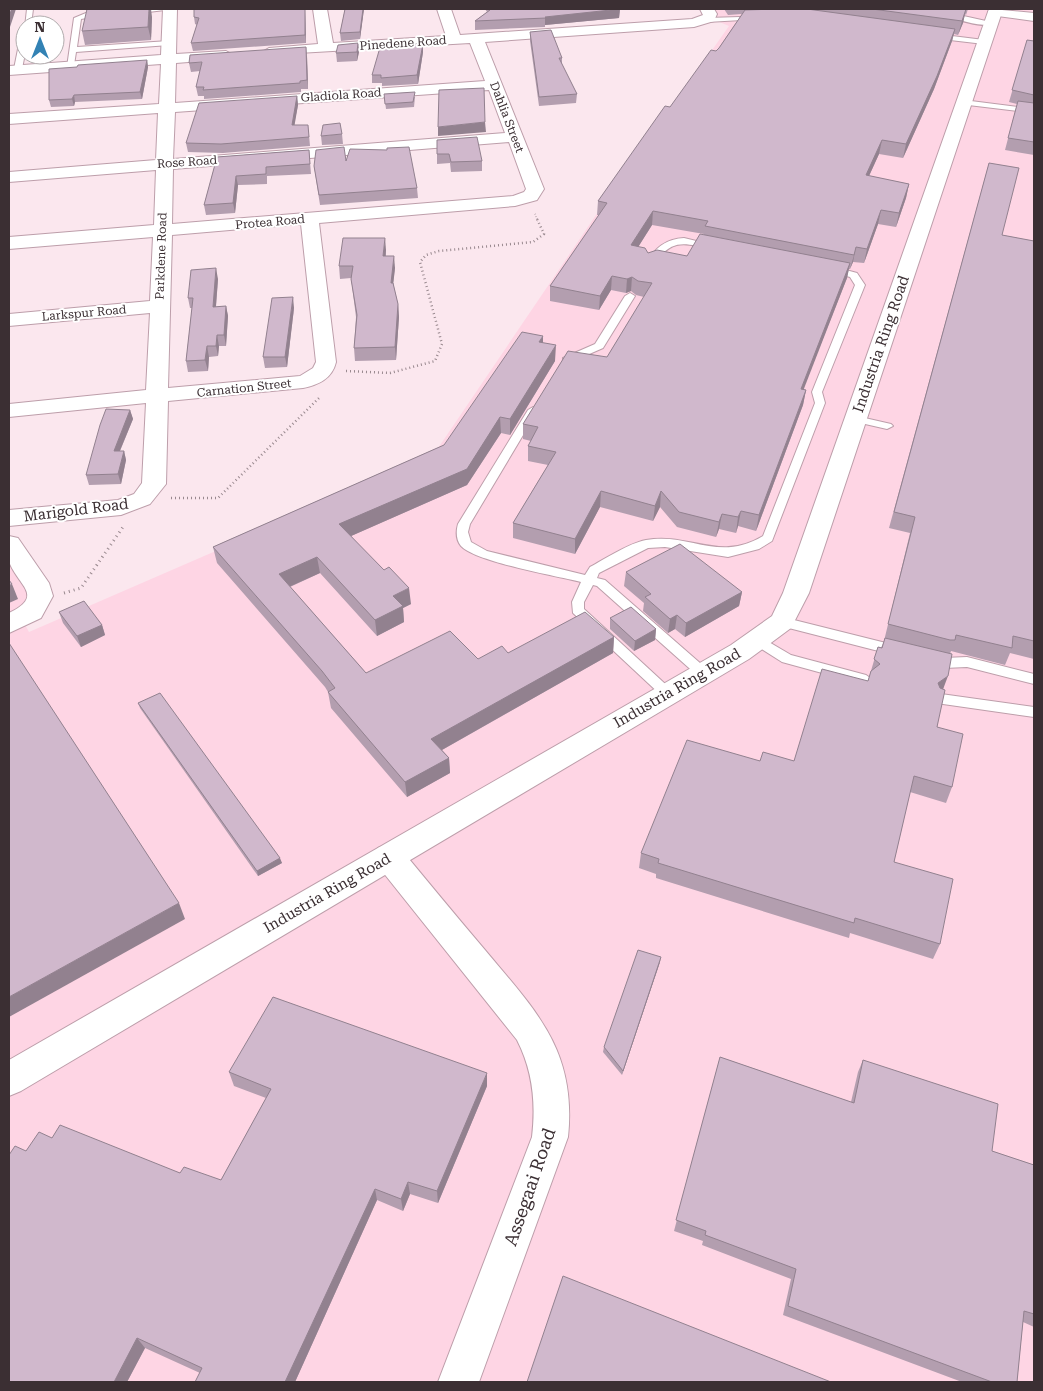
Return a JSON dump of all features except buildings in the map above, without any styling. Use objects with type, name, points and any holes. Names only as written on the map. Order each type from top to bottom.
[{"type":"street","name":"Parkdene Road","points":[[142,499],[154,484],[170,9]]},
{"type":"street","points":[[320,9],[326,48]]},
{"type":"street","points":[[444,9],[455,40]]},
{"type":"street","name":"Pinedene Road","points":[[257,53],[694,23],[707,14]]},
{"type":"street","points":[[994,15],[1034,17]]},
{"type":"street","name":"Industria Ring Road","points":[[9,1079],[704,673],[758,640],[782,622],[796,593],[994,15]]},
{"type":"street","name":"Dahlia Street","points":[[476,38],[535,189],[523,199]]},
{"type":"street","points":[[13,69],[70,66],[169,51],[237,54]]},
{"type":"street","name":"Gladiola Road","points":[[9,119],[494,85]]},
{"type":"street","name":"Rose Road","points":[[9,177],[515,137]]},
{"type":"street","name":"Protea Road","points":[[9,243],[523,199]]},
{"type":"street","points":[[309,218],[326,362],[323,371]]},
{"type":"street","name":"Larkspur Road","points":[[9,320],[159,306]]},
{"type":"street","name":"Carnation Street","points":[[9,410],[302,382],[312,379],[323,371]]},
{"type":"street","name":"Marigold Road","points":[[9,518],[120,507],[142,499]]},
{"type":"street","points":[[9,544],[40,589],[40,600],[31,612],[9,624]]},
{"type":"street","name":"Assegaai Road","points":[[389,857],[529,1029],[545,1061],[552,1103],[550,1137],[459,1382]]},
{"type":"lane","points":[[123,12],[170,9]]},
{"type":"lane","points":[[948,9],[946,14],[967,20],[994,15]]},
{"type":"lane","points":[[70,66],[78,18],[86,15],[114,13]]},
{"type":"lane","points":[[707,14],[740,19],[748,18]]},
{"type":"lane","points":[[734,27],[740,19]]},
{"type":"lane","points":[[924,34],[984,42]]},
{"type":"lane","points":[[72,50],[169,51]]},
{"type":"lane","points":[[963,102],[1034,111]]},
{"type":"lane","points":[[650,263],[659,248],[670,242],[689,242],[727,249]]},
{"type":"lane","points":[[668,693],[578,610],[578,602],[594,570],[646,544],[665,543],[728,553],[755,546],[772,534],[820,403],[818,392],[860,285],[854,275],[823,267]]},
{"type":"lane","points":[[557,370],[562,362],[599,346],[630,296]]},
{"type":"lane","points":[[541,396],[464,524],[463,538],[473,550],[483,554],[588,580],[607,587],[704,673]]},
{"type":"lane","points":[[856,419],[887,426]]},
{"type":"lane","points":[[782,622],[944,663],[966,662],[1034,679]]},
{"type":"lane","points":[[758,640],[787,659],[866,680]]},
{"type":"lane","points":[[941,699],[973,705],[1000,705],[1034,712]]},
{"type":"path","points":[[323,371],[390,372],[435,361],[442,344],[420,262],[426,255],[439,251],[533,242],[544,234],[533,209],[523,199]]},
{"type":"path","points":[[40,600],[82,588],[142,499],[218,498],[335,382],[323,371]]},
{"type":"shaded area","points":[[707,9],[1034,9],[1034,1382],[9,1382],[9,541],[41,589],[22,619],[29,632],[432,457],[596,215],[729,26],[710,18],[711,14]]}]
